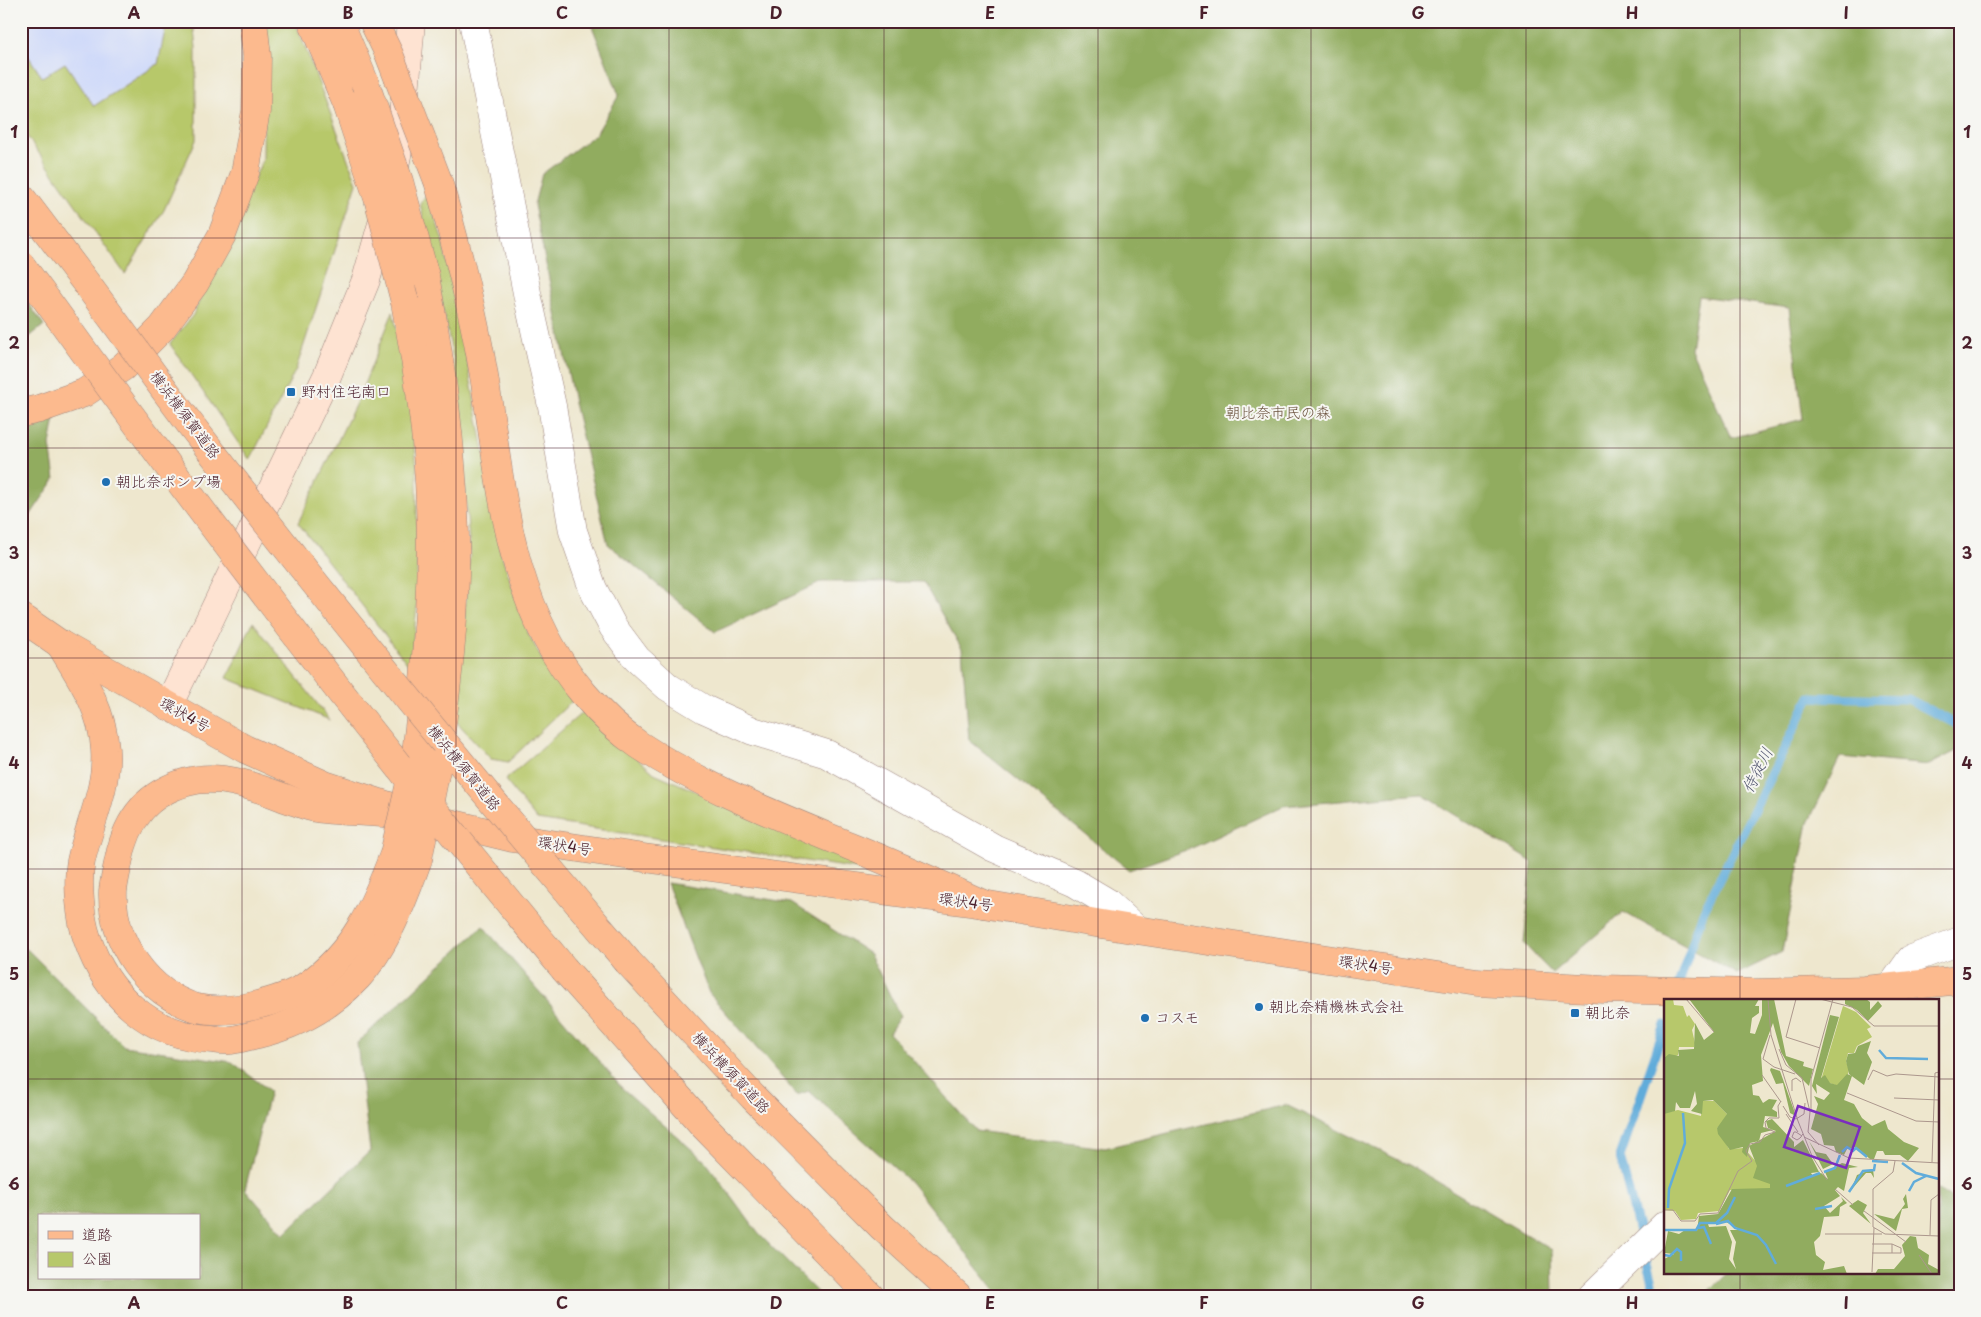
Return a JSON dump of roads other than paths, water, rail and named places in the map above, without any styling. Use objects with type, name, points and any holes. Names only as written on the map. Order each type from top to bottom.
[{"type":"main road","points":[[21,413],[39,409],[84,392],[123,367],[162,328],[195,283],[222,235],[245,173],[256,111],[257,56],[253,21]]},
{"type":"main road","points":[[312,21],[347,104],[378,198],[405,302],[418,375],[427,453],[431,538],[426,763]]},
{"type":"main road","points":[[60,644],[88,689],[98,711],[106,750],[105,775],[81,862],[80,896],[86,937],[102,972],[125,1003],[155,1025],[191,1038],[230,1040],[281,1029],[323,1008],[358,976],[382,942],[401,904],[406,857],[453,625],[455,538],[449,435],[440,357],[425,276],[399,181],[365,83],[339,21]]},
{"type":"main road","points":[[373,21],[389,54],[438,181],[473,312],[507,524],[517,565],[532,609],[551,649],[574,683],[603,717],[637,744],[698,780],[741,801],[895,864],[983,904]]},
{"type":"main road","name":"横浜横須賀道路","points":[[23,198],[190,423],[383,669],[500,812],[628,962],[753,1097],[882,1227],[958,1296]]},
{"type":"main road","points":[[21,265],[152,446],[463,848],[564,970],[704,1126],[870,1296]]},
{"type":"main road","name":"環状4号","points":[[21,617],[60,644],[245,749],[325,785],[417,816],[521,839],[644,858],[983,904],[1137,930],[1477,982],[1603,989],[1755,993],[1872,992],[1960,980]]},
{"type":"main road","points":[[406,857],[377,900],[358,935],[334,964],[305,988],[270,1002],[233,1011],[198,1008],[169,995],[144,976],[130,955],[118,926],[113,891],[122,843],[136,814],[159,793],[188,782],[214,779],[243,783],[315,808],[417,816]]},
{"type":"street","points":[[168,706],[326,376],[366,280],[388,203],[400,138],[411,21]]},
{"type":"street","points":[[473,21],[528,298],[552,406],[573,531],[593,589],[613,627],[643,664],[668,687],[704,709],[754,731],[828,754],[994,848],[1075,883],[1107,902],[1137,930]]},
{"type":"street","points":[[1872,992],[1911,960],[1960,940]]},
{"type":"street","points":[[1592,1296],[1664,1226]]},
{"type":"waterway","name":"侍従川","points":[[1677,989],[1703,912],[1810,697],[1908,699],[1960,726]]},
{"type":"waterway","name":"侍従川","points":[[1652,1296],[1652,1283],[1620,1157],[1664,1028]]},
{"type":"place","name":"野村住宅南口","points":[[291,392]]},
{"type":"place","name":"朝比奈ポンプ場","points":[[106,482]]},
{"type":"place","name":"朝比奈精機株式会社","points":[[1259,1007]]},
{"type":"place","name":"朝比奈","points":[[1575,1013]]},
{"type":"place","name":"コスモ","points":[[1145,1018]]},
{"type":"park label","name":"朝比奈市民の森","points":[[1278,413]]}]
